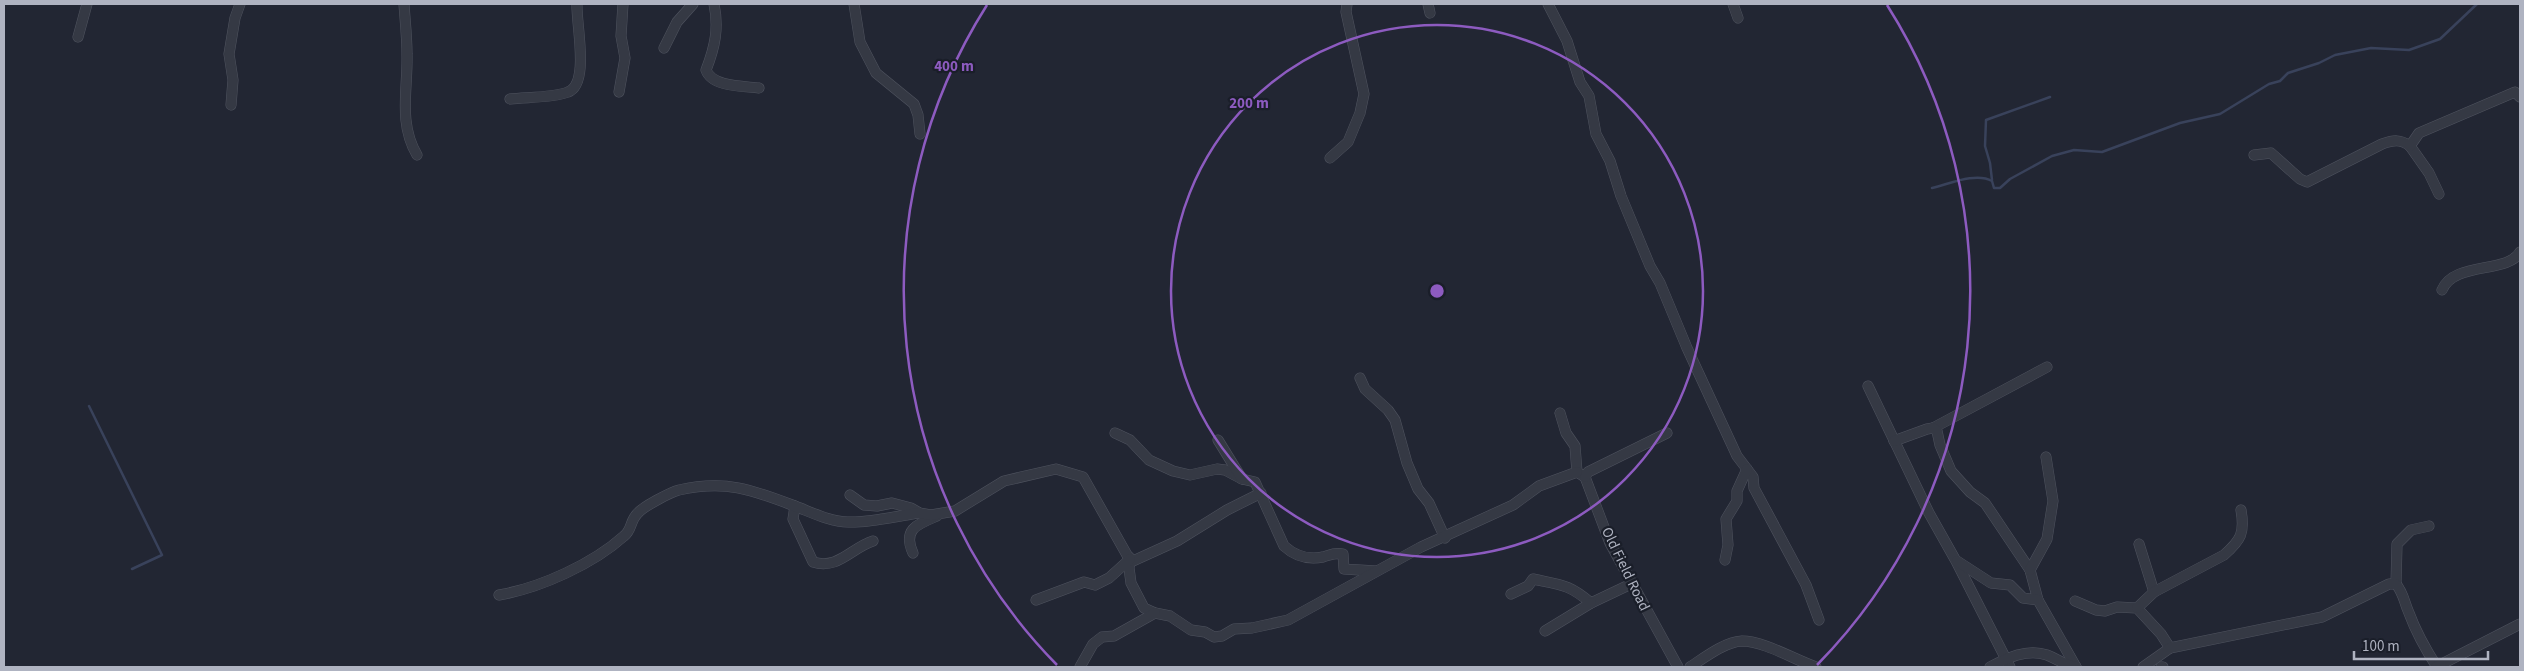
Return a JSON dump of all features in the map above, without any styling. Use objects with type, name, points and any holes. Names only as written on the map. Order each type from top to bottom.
[{"type":"street","points":[[78,38],[87,4]]},
{"type":"street","points":[[231,105],[233,80],[229,54],[235,18],[240,4]]},
{"type":"street","points":[[404,4],[407,55],[405,122],[408,137],[417,155]]},
{"type":"street","points":[[510,99],[567,93],[577,85],[581,68],[576,4]]},
{"type":"street","points":[[619,92],[625,58],[621,36],[623,4]]},
{"type":"street","points":[[664,48],[677,22],[693,4]]},
{"type":"street","points":[[714,4],[718,22],[717,36],[706,70],[708,75],[724,82],[759,88]]},
{"type":"street","points":[[854,4],[860,42],[876,73],[914,104],[918,115],[920,134]]},
{"type":"street","points":[[1330,158],[1348,142],[1360,113],[1364,94],[1346,12],[1347,4]]},
{"type":"street","points":[[1548,4],[1567,41],[1580,82],[1589,96],[1596,134],[1610,161],[1621,196],[1650,266],[1660,283],[1736,456],[1753,477],[1754,488],[1806,585],[1819,620]]},
{"type":"street","points":[[1732,4],[1738,18]]},
{"type":"street","points":[[2410,146],[2419,133],[2438,124],[2450,121],[2515,92],[2520,98]]},
{"type":"street","points":[[2254,155],[2271,153],[2300,179],[2307,182],[2382,144],[2393,140],[2403,141],[2410,146],[2429,173],[2439,194]]},
{"type":"street","points":[[2442,290],[2444,285],[2470,270],[2510,261],[2520,252]]},
{"type":"street","points":[[1894,441],[1933,428],[2047,367]]},
{"type":"street","points":[[1360,378],[1364,389],[1388,410],[1395,420],[1407,463],[1445,538]]},
{"type":"street","points":[[1868,386],[1929,513],[1956,561],[2008,663]]},
{"type":"street","name":"Old Field Road","points":[[1560,413],[1566,433],[1575,446],[1581,474],[1610,544],[1678,667]]},
{"type":"street","points":[[1933,428],[1937,431],[1940,445],[1951,471],[1970,492],[1985,503],[2030,570],[2038,600],[2076,667]]},
{"type":"street","points":[[1114,432],[1130,440],[1149,460],[1173,471],[1190,475],[1217,469],[1225,470],[1242,479],[1255,482],[1284,546],[1291,552],[1309,558],[1337,552],[1343,554],[1344,569],[1347,571],[1364,569],[1376,571]]},
{"type":"street","points":[[913,553],[909,543],[911,532],[917,525],[941,514],[955,511],[1004,481],[1056,468],[1083,477],[1130,559],[1129,568],[1136,595],[1144,608],[1155,614],[1170,616],[1190,630],[1205,632],[1214,637],[1222,636],[1234,629],[1252,628],[1288,620],[1421,547],[1445,538],[1513,505],[1540,486],[1588,472],[1667,433]]},
{"type":"street","points":[[1218,440],[1242,479]]},
{"type":"street","points":[[2030,570],[2047,539],[2053,501],[2046,457]]},
{"type":"street","points":[[1725,560],[1728,545],[1726,520],[1737,501],[1736,491],[1747,469]]},
{"type":"street","points":[[499,595],[515,592],[567,572],[600,556],[631,530],[635,515],[677,490],[721,485],[752,490],[823,517],[847,522],[919,513],[941,514]]},
{"type":"street","points":[[1130,559],[1133,561],[1177,541],[1226,510],[1261,493]]},
{"type":"street","points":[[850,495],[864,504],[877,506],[892,503],[911,508],[919,513]]},
{"type":"street","points":[[795,506],[793,519],[813,562],[823,565],[836,562],[873,541]]},
{"type":"street","points":[[2137,608],[2154,592],[2224,555],[2239,541],[2243,524],[2241,510]]},
{"type":"street","points":[[2429,526],[2411,530],[2397,544],[2396,584],[2406,599],[2408,611],[2436,667],[2520,624]]},
{"type":"street","points":[[2139,544],[2154,592]]},
{"type":"street","points":[[1036,600],[1084,582],[1095,585],[1114,574],[1130,559]]},
{"type":"street","points":[[1956,561],[1992,583],[2010,585],[2023,598],[2038,600]]},
{"type":"street","points":[[1511,594],[1528,586],[1534,579],[1562,584],[1576,590],[1591,604]]},
{"type":"street","points":[[1545,631],[1591,604],[1631,584]]},
{"type":"street","points":[[2143,667],[2170,648],[2322,617],[2382,587],[2396,584]]},
{"type":"street","points":[[2075,601],[2096,610],[2105,611],[2117,607],[2137,608],[2161,634],[2170,648]]},
{"type":"street","points":[[1080,667],[1083,665],[1092,644],[1102,636],[1114,636],[1155,614]]},
{"type":"street","points":[[1690,667],[1715,651],[1741,641],[1758,643],[1816,667]]},
{"type":"street","points":[[1990,667],[2008,663],[2033,652],[2049,656],[2064,665],[2076,667]]},
{"type":"waterway","points":[[1932,188],[1970,178],[1986,179],[1992,181],[1994,188],[2000,188],[2010,179],[2052,156],[2074,150],[2102,152],[2180,123],[2220,114],[2269,84],[2280,81],[2288,73],[2319,63],[2335,55],[2371,48],[2409,50],[2440,39],[2477,4]]},
{"type":"waterway","points":[[1992,180],[1985,146],[1986,120],[2050,97]]},
{"type":"waterway","points":[[89,406],[162,555],[132,569]]}]
